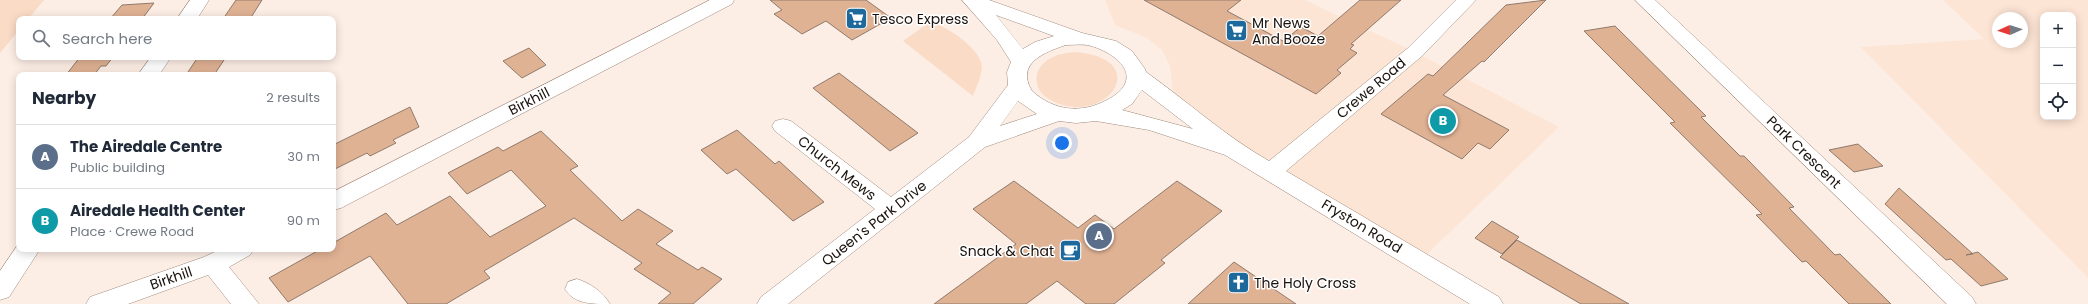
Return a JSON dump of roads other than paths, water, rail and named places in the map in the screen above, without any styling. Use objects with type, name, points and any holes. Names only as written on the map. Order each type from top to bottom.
[{"type":"street","points":[[189,16],[200,0]]},
{"type":"street","name":"Birkhill","points":[[336,200],[725,0]]},
{"type":"street","name":"Crewe Road","points":[[1271,172],[1414,52],[1467,0]]},
{"type":"street","name":"Park Crescent","points":[[1644,0],[1963,304]]},
{"type":"street","name":"Fryston Road","points":[[972,1],[1004,36],[1021,61],[1032,50],[1049,42],[1068,38],[1082,38],[1101,41],[1118,49],[1129,59],[1137,76],[1174,102],[1233,150],[1490,304]]},
{"type":"street","name":"Fryston Road","points":[[972,1],[1082,38]]},
{"type":"street","points":[[150,72],[158,60]]},
{"type":"street","points":[[1018,86],[1017,72],[1021,61]]},
{"type":"street","name":"Fryston Road","points":[[1018,86],[1025,97],[1039,107],[1058,114],[1082,116],[1100,113],[1115,107],[1126,100],[1135,88],[1137,76]]},
{"type":"street","name":"Queen's Park Drive","points":[[770,304],[977,142],[1018,86]]},
{"type":"street","name":"Fryston Road","points":[[1100,113],[1150,124],[1233,150]]},
{"type":"street","name":"Queen's Park Drive","points":[[977,142],[1058,114]]},
{"type":"street","name":"Church Mews","points":[[783,126],[890,210]]},
{"type":"street","points":[[0,290],[26,252]]},
{"type":"street","name":"Birkhill","points":[[99,304],[213,264],[236,252]]},
{"type":"street","points":[[213,264],[246,304]]},
{"type":"street","points":[[577,288],[597,304]]},
{"type":"place","name":"Tesco Express","points":[[856,19]]},
{"type":"place","name":"Mr News And Booze","points":[[1236,31]]},
{"type":"place","name":"Airedale Health Center","points":[[1443,121]]},
{"type":"place","name":"The Airedale Centre","points":[[1099,236]]},
{"type":"place","name":"Snack & Chat","points":[[1070,251]]},
{"type":"place","name":"The Holy Cross","points":[[1238,283]]}]
